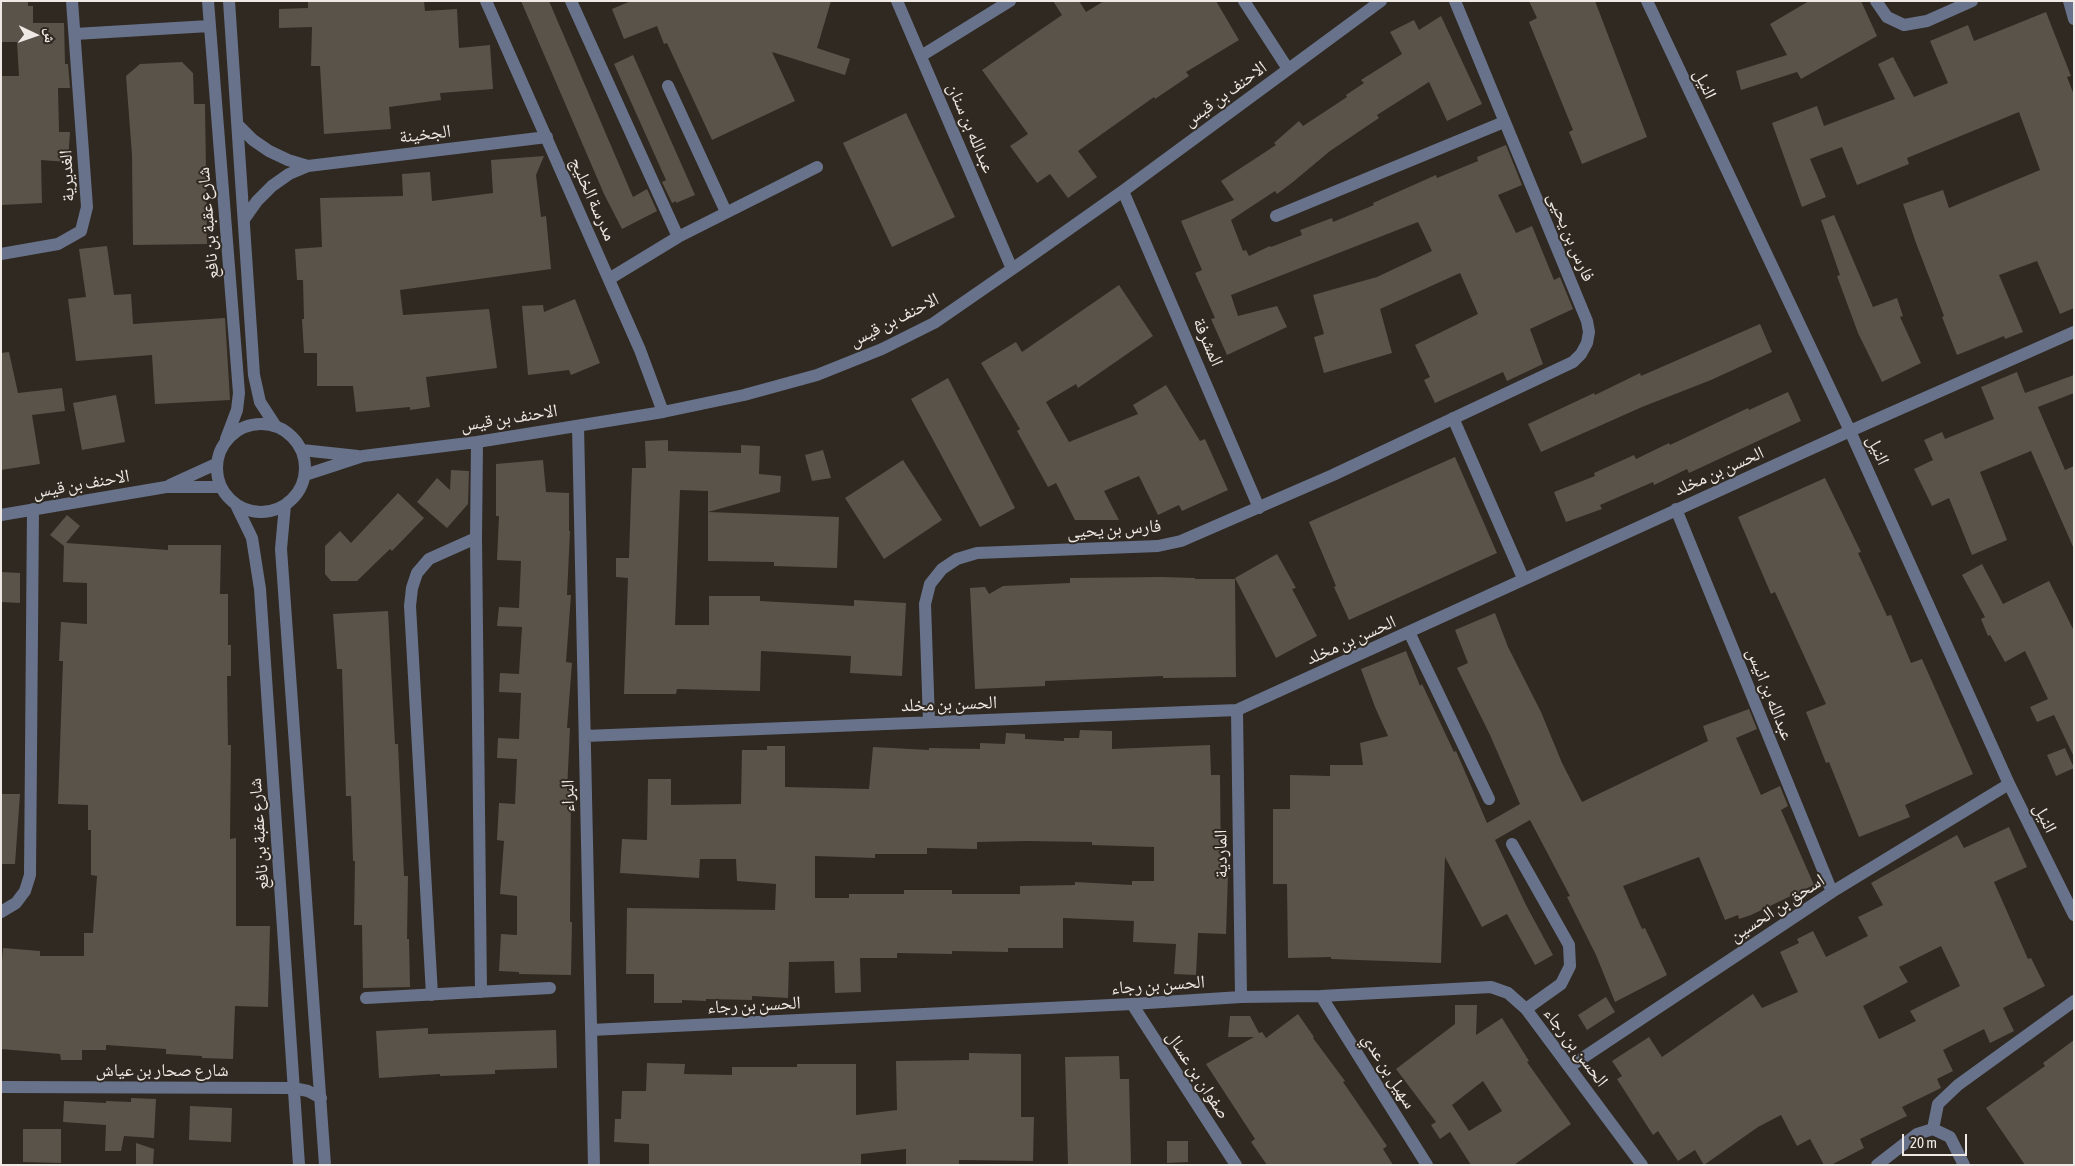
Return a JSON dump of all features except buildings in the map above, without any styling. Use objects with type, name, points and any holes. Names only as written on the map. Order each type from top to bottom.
[{"type":"street","name":"الغديرية","points":[[1,254],[58,244],[81,231],[87,207],[76,34],[72,1]]},
{"type":"street","name":"شارع عقبة بن نافع","points":[[208,1],[239,393],[237,410],[226,439]]},
{"type":"street","name":"شارع عقبة بن نافع","points":[[229,1],[254,375],[260,402],[275,425]]},
{"type":"street","name":"مدرسة الخليج","points":[[486,1],[640,350],[663,412]]},
{"type":"street","points":[[571,1],[678,237]]},
{"type":"street","name":"عبدالله بن سنان","points":[[897,1],[1012,269]]},
{"type":"street","points":[[921,56],[1010,1]]},
{"type":"street","points":[[1244,1],[1288,70]]},
{"type":"street","name":"الاحنف بن قيس","points":[[305,476],[363,456],[477,442],[578,426],[663,412],[744,395],[818,375],[882,350],[934,323],[1124,191],[1381,1]]},
{"type":"street","name":"فارس بن يحيى","points":[[928,722],[925,604],[930,584],[942,569],[957,558],[977,553],[1158,546],[1181,540],[1259,508],[1453,418],[1573,362],[1581,354],[1587,344],[1589,332],[1587,321],[1455,1]]},
{"type":"street","name":"النيل","points":[[1647,1],[1850,430],[2009,784],[2074,915]]},
{"type":"street","points":[[1876,1],[1887,17],[1904,26],[1927,21],[1972,1]]},
{"type":"street","points":[[2069,1],[2074,19]]},
{"type":"street","points":[[76,34],[209,26]]},
{"type":"street","points":[[668,86],[726,212]]},
{"type":"street","points":[[1276,216],[1504,122]]},
{"type":"street","name":"الجخينة","points":[[238,125],[253,140],[270,151],[288,160],[308,166]]},
{"type":"street","name":"الجخينة","points":[[245,218],[257,201],[272,186],[289,174],[308,166],[547,137]]},
{"type":"street","points":[[609,279],[678,237],[817,167]]},
{"type":"street","name":"المشرفة","points":[[1124,191],[1259,508]]},
{"type":"street","name":"الحسن بن مخلد","points":[[585,736],[1237,710],[1850,430],[2074,332]]},
{"type":"street","points":[[1453,418],[1523,578]]},
{"type":"street","points":[[257,423],[275,425],[291,435],[302,450],[305,476],[302,487],[285,506],[269,512],[252,512],[236,505],[220,487],[216,464],[219,451],[226,439],[240,428],[257,423]]},
{"type":"street","name":"البراء","points":[[578,426],[594,1165]]},
{"type":"street","points":[[477,442],[476,538],[481,992]]},
{"type":"street","name":"الاحنف بن قيس","points":[[302,450],[363,456]]},
{"type":"street","name":"الاحنف بن قيس","points":[[166,487],[216,464]]},
{"type":"street","name":"الاحنف بن قيس","points":[[1,514],[166,487],[220,487]]},
{"type":"street","name":"شارع عقبة بن نافع","points":[[236,505],[252,538],[260,589],[299,1165]]},
{"type":"street","points":[[285,506],[281,549],[325,1165]]},
{"type":"street","points":[[1,912],[16,903],[25,891],[30,875],[33,509]]},
{"type":"street","name":"عبدالله بن انيس","points":[[1676,509],[1832,892]]},
{"type":"street","points":[[432,995],[410,606],[412,588],[417,573],[429,559],[476,538]]},
{"type":"street","points":[[1409,632],[1489,799]]},
{"type":"street","name":"الماردية","points":[[1237,710],[1241,997]]},
{"type":"street","name":"اسحق بن الحسين","points":[[1569,1067],[1832,892],[2009,784]]},
{"type":"street","points":[[1512,844],[1569,945],[1570,966],[1561,984],[1526,1009]]},
{"type":"street","name":"الحسن بن رجاء","points":[[591,1030],[1241,997],[1321,996],[1492,987],[1508,993],[1526,1009],[1642,1165]]},
{"type":"street","points":[[366,998],[550,988]]},
{"type":"street","name":"سهيل بن عدي","points":[[1321,996],[1427,1165]]},
{"type":"street","points":[[1933,1129],[1938,1104],[1958,1085],[2074,1000]]},
{"type":"street","name":"صفوان بن عسال","points":[[1132,1004],[1236,1165]]},
{"type":"street","name":"شارع صحار بن عياش","points":[[1,1087],[293,1088],[308,1091],[321,1098]]},
{"type":"street","points":[[1877,1165],[1917,1134],[1933,1129],[1950,1137],[1964,1165]]}]
